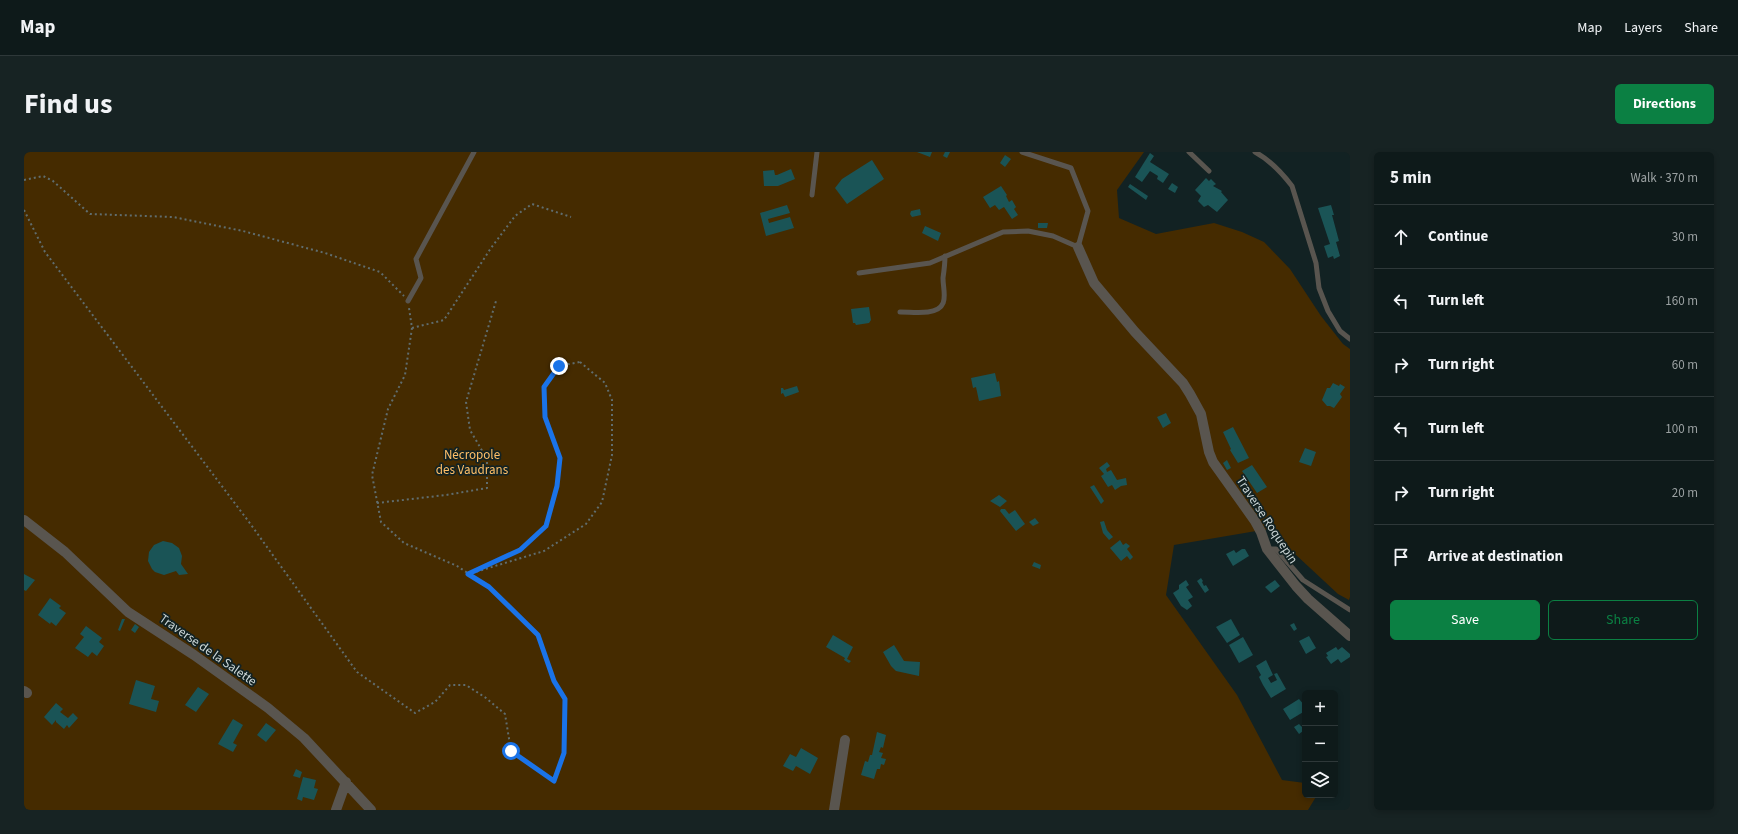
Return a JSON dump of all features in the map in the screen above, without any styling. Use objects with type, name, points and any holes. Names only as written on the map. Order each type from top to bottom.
[{"type":"street","name":"Traverse Roquepin","points":[[1078,247],[1094,283],[1135,332],[1183,383],[1190,394],[1201,414],[1209,452],[1213,462],[1255,521],[1267,549],[1308,599],[1350,636]]},
{"type":"street","name":"Traverse de la Salette","points":[[24,520],[65,552],[128,612],[194,655],[268,708],[304,738],[371,810]]},
{"type":"street","points":[[834,810],[845,740]]},
{"type":"street","points":[[336,810],[346,782]]},
{"type":"lane","points":[[408,300],[422,278],[416,259],[474,152]]},
{"type":"lane","points":[[812,195],[817,152]]},
{"type":"lane","points":[[859,273],[930,263],[1003,232],[1028,231],[1053,236],[1078,247],[1088,211],[1071,168],[1022,152]]},
{"type":"lane","points":[[1189,152],[1209,170]]},
{"type":"lane","points":[[1255,152],[1273,165],[1292,186],[1316,263],[1320,288],[1328,311],[1340,331],[1350,339]]},
{"type":"lane","points":[[900,312],[928,312],[936,310],[942,304],[946,296],[943,280],[946,256]]},
{"type":"lane","points":[[1267,549],[1276,549],[1303,580],[1350,610]]},
{"type":"path","points":[[24,180],[43,176],[53,181],[90,214],[173,216],[244,231],[325,253],[380,272],[408,300],[412,328],[405,375],[388,409],[372,475],[381,522],[404,543],[457,566],[489,587],[538,635],[554,681],[565,699],[564,753],[554,781],[511,751],[505,714],[486,698],[466,685],[450,685],[435,702],[415,713],[357,672],[249,522],[45,252],[24,210]]},
{"type":"path","points":[[412,328],[444,320],[491,248],[514,216],[532,204],[571,217]]},
{"type":"path","points":[[377,503],[446,496],[487,488],[487,460],[470,430],[466,402],[496,301]]},
{"type":"path","points":[[580,362],[605,382],[612,400],[612,455],[602,502],[586,524],[544,551],[468,574],[520,550],[546,526],[557,486],[560,458],[545,417],[544,387],[559,366],[580,362]]},
{"type":"green space","name":"Nécropole des Vaudrans","points":[[24,152],[1144,152],[1117,190],[1119,218],[1156,234],[1214,223],[1242,232],[1264,242],[1290,269],[1321,316],[1343,344],[1350,349],[1349,600],[1338,594],[1268,529],[1174,545],[1166,595],[1237,695],[1282,780],[1302,783],[1302,798],[1315,798],[1308,810],[24,810]]},
{"type":"building","points":[[917,152],[932,152],[930,157]]},
{"type":"building","points":[[945,152],[950,152],[947,158],[943,156]]},
{"type":"building","points":[[1150,153],[1154,156],[1150,162],[1169,174],[1163,183],[1157,179],[1158,176],[1150,171],[1142,182],[1135,177]]},
{"type":"building","points":[[1005,155],[1011,159],[1005,167],[1000,163]]},
{"type":"building","points":[[872,160],[884,179],[847,204],[835,188],[842,179]]},
{"type":"building","points":[[791,169],[795,179],[778,186],[764,186],[763,171],[774,170],[775,175],[777,175]]},
{"type":"building","points":[[1206,178],[1209,181],[1211,179],[1216,184],[1213,186],[1222,191],[1221,192],[1228,200],[1217,212],[1208,205],[1204,207],[1198,201],[1201,196],[1195,190]]},
{"type":"building","points":[[1172,183],[1178,187],[1175,193],[1168,189]]},
{"type":"building","points":[[1130,184],[1148,196],[1146,200],[1128,187]]},
{"type":"building","points":[[1001,186],[1007,195],[1006,196],[1009,202],[1012,200],[1016,207],[1014,209],[1018,215],[1012,219],[1004,207],[999,210],[995,205],[990,208],[983,197]]},
{"type":"building","points":[[787,205],[790,213],[768,219],[769,223],[790,217],[794,228],[766,236],[760,213]]},
{"type":"building","points":[[1331,205],[1339,241],[1336,242],[1340,256],[1334,259],[1333,256],[1328,258],[1324,246],[1330,244],[1318,208]]},
{"type":"building","points":[[920,209],[921,215],[912,217],[910,214],[911,211]]},
{"type":"building","points":[[1038,223],[1048,223],[1047,228],[1038,228]]},
{"type":"building","points":[[925,226],[941,233],[938,241],[922,233]]},
{"type":"building","points":[[869,307],[871,320],[869,323],[856,325],[853,323],[851,309]]},
{"type":"building","points":[[995,373],[997,382],[999,381],[1001,396],[979,401],[976,387],[973,388],[971,378]]},
{"type":"building","points":[[1333,383],[1339,386],[1340,384],[1345,387],[1340,394],[1342,397],[1334,408],[1327,406],[1322,400],[1327,388],[1330,388]]},
{"type":"building","points":[[797,386],[799,392],[785,397],[783,393],[781,394],[781,388],[784,390]]},
{"type":"building","points":[[1166,413],[1171,423],[1163,428],[1157,417]]},
{"type":"building","points":[[1233,427],[1249,458],[1238,463],[1230,450],[1231,449],[1223,432]]},
{"type":"building","points":[[1305,448],[1316,452],[1311,466],[1299,462]]},
{"type":"building","points":[[1227,460],[1231,468],[1227,470],[1223,463]]},
{"type":"building","points":[[1107,462],[1110,466],[1106,469],[1107,472],[1111,470],[1117,480],[1126,478],[1127,485],[1121,486],[1115,490],[1112,485],[1108,487],[1101,476],[1104,474],[1099,468]]},
{"type":"building","points":[[1252,465],[1267,487],[1257,493],[1242,471]]},
{"type":"building","points":[[1094,485],[1104,501],[1101,504],[1090,487]]},
{"type":"building","points":[[999,495],[1007,501],[1000,507],[990,501]]},
{"type":"building","points":[[1001,509],[1005,509],[1009,514],[1015,510],[1025,524],[1016,531],[1000,511]]},
{"type":"building","points":[[1035,518],[1039,523],[1033,526],[1029,522]]},
{"type":"building","points":[[1104,521],[1107,530],[1113,537],[1109,540],[1103,533],[1100,522]]},
{"type":"building","points":[[1120,540],[1123,545],[1126,543],[1130,546],[1127,549],[1133,557],[1130,560],[1127,556],[1121,561],[1110,548]]},
{"type":"building","points":[[163,541],[172,543],[179,548],[182,556],[181,564],[188,574],[179,575],[176,571],[164,575],[155,572],[152,569],[148,561],[149,552],[154,545]]},
{"type":"building","points":[[1242,549],[1245,549],[1249,556],[1233,566],[1226,554],[1234,550],[1236,553]]},
{"type":"building","points":[[1034,562],[1041,565],[1040,569],[1032,566]]},
{"type":"building","points":[[24,574],[35,580],[26,591],[24,590]]},
{"type":"building","points":[[1201,578],[1204,586],[1206,585],[1209,590],[1205,593],[1197,581]]},
{"type":"building","points":[[1186,580],[1189,585],[1186,587],[1193,597],[1188,600],[1192,606],[1187,610],[1181,606],[1173,593],[1179,589],[1179,585]]},
{"type":"building","points":[[1275,580],[1280,586],[1271,593],[1265,587]]},
{"type":"building","points":[[50,598],[61,606],[59,608],[66,613],[56,626],[51,622],[50,624],[38,615]]},
{"type":"building","points":[[122,619],[125,619],[120,631],[118,630]]},
{"type":"building","points":[[1231,619],[1240,635],[1227,643],[1216,627]]},
{"type":"building","points":[[1294,623],[1297,629],[1294,631],[1290,625]]},
{"type":"building","points":[[135,624],[139,627],[135,633],[131,630]]},
{"type":"building","points":[[86,626],[102,638],[99,642],[104,646],[97,656],[92,652],[88,657],[75,648],[84,637],[80,634]]},
{"type":"building","points":[[833,635],[853,647],[847,659],[851,661],[849,663],[844,660],[845,658],[826,647]]},
{"type":"building","points":[[1309,636],[1316,648],[1306,654],[1299,641]]},
{"type":"building","points":[[1243,637],[1253,655],[1239,663],[1229,645]]},
{"type":"building","points":[[894,645],[904,661],[920,662],[919,676],[896,671],[891,666],[883,652]]},
{"type":"building","points":[[1336,647],[1338,650],[1342,647],[1350,654],[1350,657],[1341,663],[1338,659],[1331,664],[1326,657],[1328,656],[1326,653]]},
{"type":"building","points":[[1266,660],[1273,675],[1268,678],[1271,683],[1277,680],[1274,674],[1277,673],[1286,689],[1271,698],[1259,677],[1261,675],[1256,666]]},
{"type":"building","points":[[136,680],[155,686],[151,699],[159,701],[156,712],[129,704]]},
{"type":"building","points":[[198,687],[209,694],[196,712],[185,705]]},
{"type":"building","points":[[1299,699],[1302,702],[1302,713],[1290,720],[1283,709]]},
{"type":"building","points":[[56,703],[63,709],[60,712],[68,718],[73,713],[78,718],[69,728],[67,725],[64,729],[56,722],[56,720],[52,725],[44,717]]},
{"type":"building","points":[[233,719],[243,725],[233,743],[237,745],[233,752],[218,744]]},
{"type":"building","points":[[266,723],[276,730],[266,742],[257,735]]},
{"type":"building","points":[[1299,724],[1302,727],[1302,732],[1299,734],[1294,727]]},
{"type":"building","points":[[877,732],[886,735],[883,748],[881,747],[879,752],[883,753],[881,758],[886,759],[884,765],[881,764],[880,769],[877,769],[874,779],[861,775],[865,761],[868,762],[870,755],[872,755]]},
{"type":"building","points":[[801,748],[818,758],[810,774],[796,766],[793,771],[783,766],[790,754],[796,757]]},
{"type":"building","points":[[296,769],[302,772],[300,778],[293,776]]},
{"type":"building","points":[[303,777],[316,780],[314,788],[318,789],[314,800],[303,797],[302,801],[297,799]]},
{"type":"route","points":[[511,751],[554,781],[564,753],[565,699],[554,681],[538,635],[489,587],[468,574],[520,550],[546,526],[557,486],[560,458],[545,417],[544,387],[559,366]]}]
